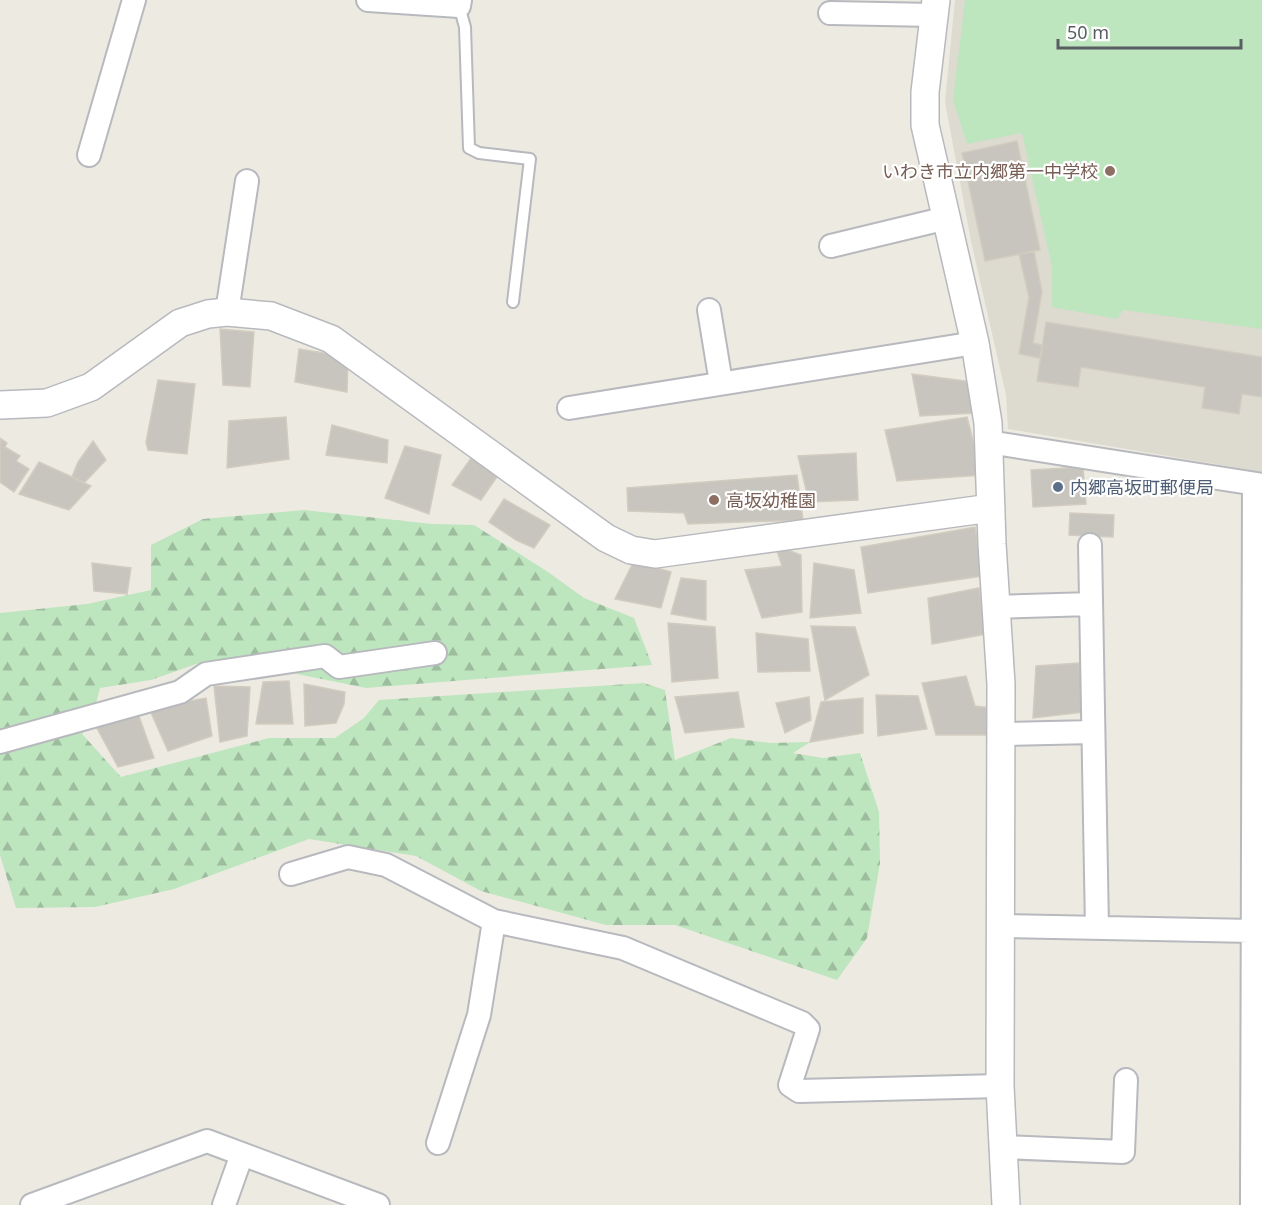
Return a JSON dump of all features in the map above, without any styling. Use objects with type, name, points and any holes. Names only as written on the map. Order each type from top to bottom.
[{"type":"street","points":[[89,155],[134,0]]},
{"type":"street","points":[[368,0],[459,3]]},
{"type":"street","points":[[830,13],[935,7],[925,92],[925,125],[984,388],[988,442],[995,607],[1001,684],[1000,1086],[1001,1147],[1006,1205]]},
{"type":"street","points":[[227,312],[247,181]]},
{"type":"street","points":[[831,246],[947,218]]},
{"type":"street","points":[[709,310],[721,383]]},
{"type":"street","points":[[0,405],[47,403],[69,397],[91,387],[180,323],[208,314],[227,312],[271,316],[332,339],[606,538],[631,550],[655,554],[991,508]]},
{"type":"street","points":[[568,408],[975,343]]},
{"type":"street","points":[[988,442],[1258,484],[1258,839],[1253,931],[1257,1019],[1252,1205]]},
{"type":"street","points":[[1090,545],[1096,928]]},
{"type":"street","points":[[995,607],[1091,604]]},
{"type":"street","points":[[0,742],[180,692],[206,674],[325,656],[339,666],[435,653]]},
{"type":"street","points":[[1001,734],[1093,732]]},
{"type":"street","points":[[291,874],[348,856],[386,865],[495,921],[623,948],[802,1023],[808,1029],[790,1085],[799,1091],[1000,1086]]},
{"type":"street","points":[[438,1143],[479,1015],[495,921]]},
{"type":"street","points":[[1001,926],[1253,931]]},
{"type":"street","points":[[1001,1147],[1124,1152],[1126,1080]]},
{"type":"street","points":[[32,1205],[65,1198],[207,1141],[378,1205]]},
{"type":"street","points":[[224,1205],[242,1154]]},
{"type":"lane","points":[[459,3],[465,27],[469,148],[479,153],[530,159],[513,302]]},
{"type":"shaded area","name":"いわき市立内郷第一中学校","points":[[955,0],[1262,0],[1262,472],[1008,429],[1006,395],[971,241],[945,102]]},
{"type":"green space","name":"いわき市立内郷第一中学校","points":[[965,0],[1262,0],[1262,329],[1123,310],[1117,319],[1052,307],[1052,267],[1022,133],[967,144],[953,100]]},
{"type":"green space","points":[[304,510],[432,524],[474,525],[584,598],[634,618],[652,665],[366,688],[233,661],[196,664],[151,680],[100,688],[92,719],[82,734],[121,777],[269,738],[335,738],[364,718],[379,700],[644,683],[665,690],[675,760],[731,738],[771,743],[810,742],[793,753],[823,758],[860,753],[879,812],[880,863],[867,938],[837,980],[675,925],[606,925],[481,891],[416,856],[309,839],[174,889],[95,907],[16,908],[0,855],[0,613],[87,604],[151,590],[151,545],[203,519]]},
{"type":"building","points":[[1017,141],[1040,250],[985,261],[962,153]]},
{"type":"building","points":[[1034,251],[1042,292],[1033,343],[1042,345],[1040,358],[1019,354],[1029,297],[1019,254]]},
{"type":"building","points":[[1046,322],[1262,357],[1262,397],[1242,394],[1239,414],[1202,408],[1205,387],[1081,367],[1078,387],[1037,381]]},
{"type":"building","points":[[220,329],[254,332],[250,387],[223,385]]},
{"type":"building","points":[[299,349],[348,357],[347,392],[295,382]]},
{"type":"building","points":[[912,374],[972,382],[976,413],[920,416]]},
{"type":"building","points":[[158,380],[195,384],[187,454],[148,450],[146,442]]},
{"type":"building","points":[[286,417],[289,459],[227,468],[229,421]]},
{"type":"building","points":[[967,417],[982,475],[897,481],[885,430]]},
{"type":"building","points":[[332,425],[388,440],[387,463],[326,455]]},
{"type":"building","points":[[0,438],[7,443],[5,447],[20,456],[16,461],[29,469],[14,492],[0,482]]},
{"type":"building","points":[[93,441],[106,460],[84,483],[72,477],[78,462]]},
{"type":"building","points":[[405,446],[441,455],[429,514],[385,498]]},
{"type":"building","points":[[856,453],[858,500],[809,502],[798,456]]},
{"type":"building","points":[[474,454],[501,471],[481,500],[452,485]]},
{"type":"building","points":[[39,462],[91,486],[69,510],[19,494]]},
{"type":"building","points":[[1083,467],[1086,504],[1033,507],[1031,470]]},
{"type":"building","name":"高坂幼稚園","points":[[797,475],[803,520],[688,524],[684,513],[628,511],[627,488]]},
{"type":"building","points":[[504,499],[550,525],[534,548],[516,540],[489,522]]},
{"type":"building","points":[[1070,513],[1114,515],[1113,537],[1069,535]]},
{"type":"building","points":[[975,527],[982,576],[868,593],[861,547]]},
{"type":"building","points":[[775,545],[801,555],[802,612],[762,618],[745,570],[782,566]]},
{"type":"building","points":[[634,561],[671,572],[661,608],[615,599]]},
{"type":"building","points":[[92,563],[131,568],[127,594],[94,591]]},
{"type":"building","points":[[814,563],[854,570],[861,613],[810,618]]},
{"type":"building","points":[[681,578],[706,581],[706,620],[671,614]]},
{"type":"building","points":[[979,588],[986,633],[992,633],[932,644],[928,598]]},
{"type":"building","points":[[668,623],[715,627],[718,678],[672,682]]},
{"type":"building","points":[[811,626],[855,627],[869,675],[825,700]]},
{"type":"building","points":[[756,633],[808,639],[810,671],[758,672]]},
{"type":"building","points":[[1079,663],[1084,712],[1033,718],[1036,666]]},
{"type":"building","points":[[966,676],[975,706],[991,708],[995,735],[936,735],[922,683]]},
{"type":"building","points":[[289,681],[293,724],[256,724],[263,682]]},
{"type":"building","points":[[304,684],[345,692],[344,704],[336,723],[305,726]]},
{"type":"building","points":[[214,686],[250,687],[247,736],[220,742]]},
{"type":"building","points":[[738,692],[744,727],[685,733],[675,697]]},
{"type":"building","points":[[876,695],[918,696],[927,729],[878,736]]},
{"type":"building","points":[[809,697],[811,720],[785,733],[776,703]]},
{"type":"building","points":[[206,698],[212,736],[168,751],[149,708]]},
{"type":"building","points":[[863,698],[863,733],[810,742],[821,702]]},
{"type":"building","points":[[136,708],[154,758],[118,767],[92,719]]},
{"type":"place","name":"いわき市立内郷第一中学校","points":[[1110,171]]},
{"type":"place","name":"内郷高坂町郵便局","points":[[1058,487]]},
{"type":"place","name":"高坂幼稚園","points":[[714,500]]}]
